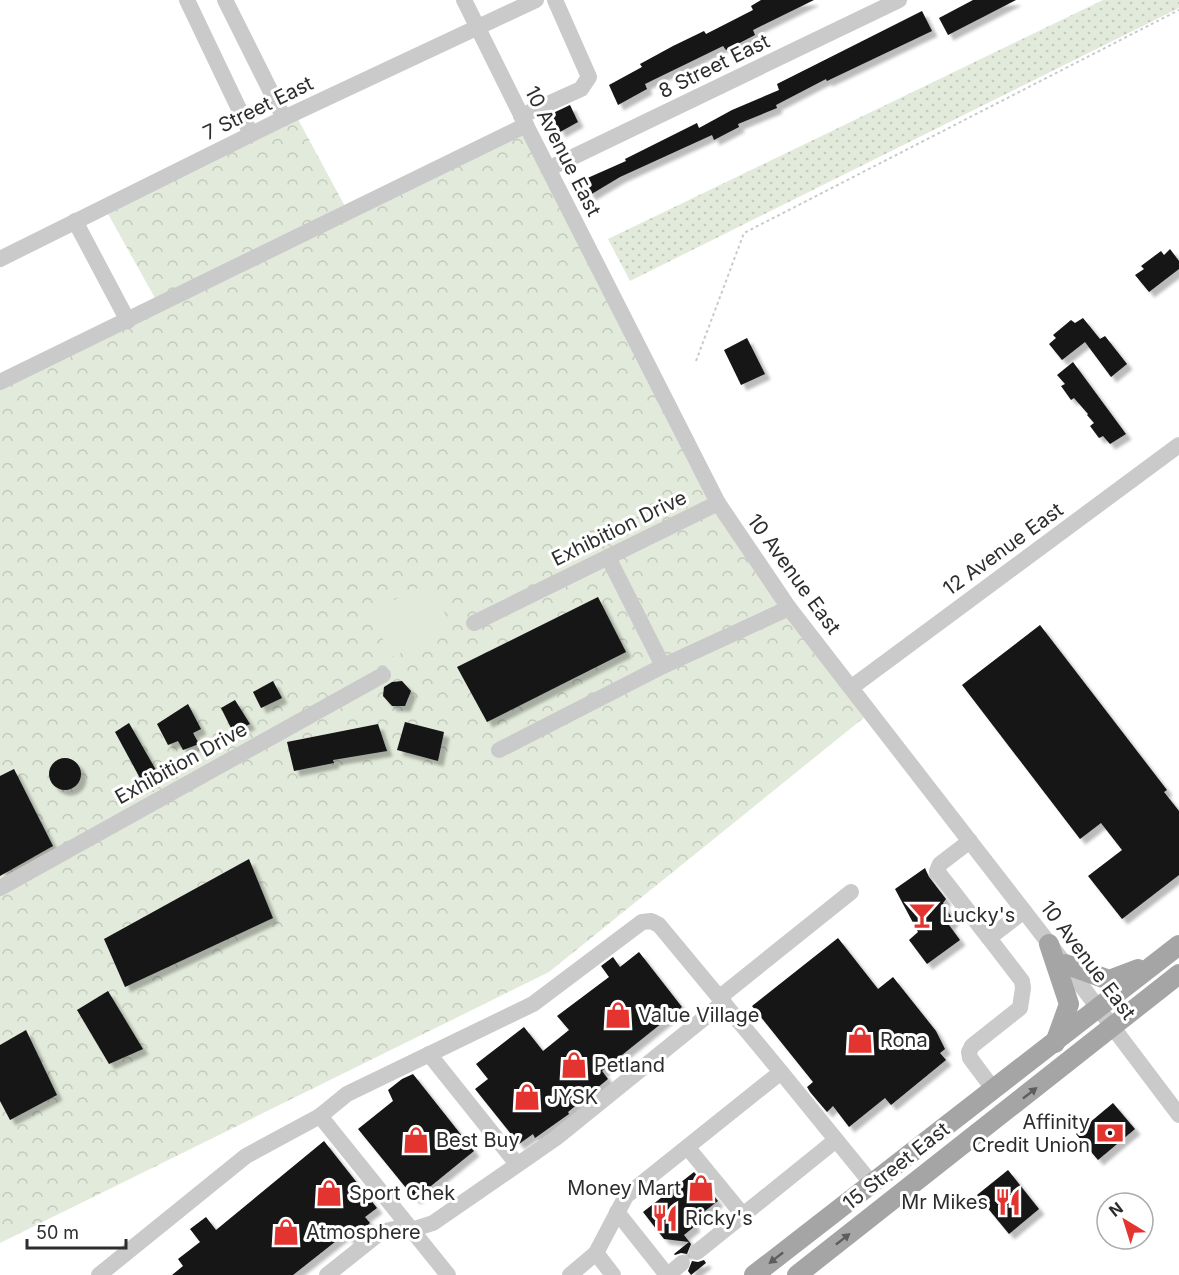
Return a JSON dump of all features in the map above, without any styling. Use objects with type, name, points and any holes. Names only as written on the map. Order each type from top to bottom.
[{"type":"main road","points":[[1049,944],[1069,1004],[1055,1043]]},
{"type":"main road","name":"15 Street East","points":[[754,1275],[1179,945]]},
{"type":"main road","points":[[1065,964],[1109,980],[1158,962]]},
{"type":"main road","name":"15 Street East","points":[[797,1275],[1179,974]]},
{"type":"street","points":[[188,0],[251,134]]},
{"type":"street","points":[[225,0],[284,118]]},
{"type":"street","name":"10 Avenue East","points":[[464,0],[523,121],[718,503],[789,608],[1179,1115]]},
{"type":"street","name":"7 Street East","points":[[0,259],[284,118],[536,0]]},
{"type":"street","points":[[0,382],[128,321],[523,121],[581,89],[589,77],[555,0]]},
{"type":"street","name":"8 Street East","points":[[548,169],[899,0]]},
{"type":"street","points":[[75,221],[128,321]]},
{"type":"street","name":"12 Avenue East","points":[[852,687],[1179,446]]},
{"type":"street","name":"Exhibition Drive","points":[[474,623],[718,503]]},
{"type":"street","points":[[608,557],[663,666]]},
{"type":"street","points":[[499,750],[663,666],[789,608]]},
{"type":"street","name":"Exhibition Drive","points":[[0,888],[383,675]]},
{"type":"street","points":[[970,841],[940,864],[937,871],[1022,981],[1023,988],[1022,1002],[1016,1013],[972,1046],[969,1052],[969,1058],[994,1090]]},
{"type":"street","points":[[327,1275],[381,1232],[394,1229],[411,1230],[433,1223],[556,1138],[851,892]]},
{"type":"street","points":[[989,938],[1024,911]]},
{"type":"street","points":[[99,1275],[246,1156],[320,1116],[346,1094],[533,1004],[642,922],[651,921],[659,925],[872,1184]]},
{"type":"street","points":[[429,1054],[517,1164]]},
{"type":"street","points":[[570,1275],[596,1253],[626,1196],[782,1072]]},
{"type":"street","points":[[320,1116],[448,1275]]},
{"type":"street","points":[[697,1252],[836,1140]]},
{"type":"street","points":[[688,1148],[743,1215]]},
{"type":"street","points":[[617,1212],[668,1275],[682,1263]]},
{"type":"street","points":[[596,1253],[606,1272]]},
{"type":"path","points":[[696,361],[744,233],[1179,10]]},
{"type":"green space","points":[[1103,0],[1179,0],[1179,8],[630,281],[608,239]]},
{"type":"green space","points":[[293,110],[347,210],[522,125],[712,502],[871,712],[549,972],[0,1243],[0,382],[160,307],[103,205]]},
{"type":"green space","points":[[428,583],[453,628],[393,657],[368,613]]},
{"type":"building","points":[[761,0],[814,0],[753,30],[755,35],[726,50],[723,46],[645,84],[647,89],[618,105],[609,85],[642,67],[640,64],[673,46],[704,31],[706,34],[753,10],[751,6]]},
{"type":"building","points":[[973,0],[1016,0],[948,35],[939,18]]},
{"type":"building","points":[[922,11],[932,31],[827,81],[826,79],[776,105],[777,108],[738,124],[739,127],[714,140],[712,135],[620,177],[590,195],[583,180],[626,161],[625,159],[697,123],[699,128],[732,110],[779,90],[777,84]]},
{"type":"building","points":[[570,105],[578,122],[560,132],[551,114]]},
{"type":"building","points":[[1170,249],[1179,261],[1179,269],[1149,292],[1135,275],[1144,269],[1141,266],[1161,251],[1164,255]]},
{"type":"building","points":[[1083,318],[1100,339],[1105,336],[1127,364],[1111,377],[1085,342],[1062,360],[1049,344],[1056,338],[1053,335],[1071,320],[1075,323]]},
{"type":"building","points":[[747,338],[765,374],[741,385],[724,350]]},
{"type":"building","points":[[1073,362],[1126,434],[1110,444],[1103,436],[1099,438],[1090,426],[1094,423],[1088,414],[1074,398],[1071,400],[1061,386],[1065,384],[1057,375]]},
{"type":"building","points":[[598,597],[626,652],[487,722],[457,667]]},
{"type":"building","points":[[1040,625],[1167,790],[1164,792],[1179,811],[1179,875],[1122,919],[1088,876],[1122,850],[1101,823],[1080,839],[962,685]]},
{"type":"building","points":[[273,681],[282,698],[261,708],[253,692]]},
{"type":"building","points":[[402,681],[411,691],[405,706],[392,706],[383,696],[384,687],[392,682]]},
{"type":"building","points":[[235,700],[250,724],[233,732],[221,708]]},
{"type":"building","points":[[188,704],[201,729],[193,733],[199,744],[183,750],[178,741],[168,745],[157,724]]},
{"type":"building","points":[[405,722],[444,732],[438,761],[397,750]]},
{"type":"building","points":[[129,723],[156,770],[141,780],[115,732]]},
{"type":"building","points":[[378,724],[387,751],[333,760],[334,763],[294,771],[287,742]]},
{"type":"building","points":[[65,758],[76,763],[81,774],[76,785],[65,790],[54,785],[49,774],[54,763]]},
{"type":"building","points":[[14,769],[53,846],[0,876],[0,776]]},
{"type":"building","points":[[249,859],[273,918],[125,987],[104,939]]},
{"type":"building","points":[[925,868],[946,899],[943,903],[953,920],[949,925],[960,940],[927,964],[909,940],[918,932],[895,889]]},
{"type":"building","name":"Rona","points":[[838,938],[878,989],[893,977],[936,1031],[945,1049],[940,1053],[946,1060],[891,1105],[885,1098],[849,1127],[833,1106],[827,1112],[810,1092],[807,1087],[813,1082],[752,1006]]},
{"type":"building","points":[[639,952],[682,1007],[602,1071],[608,1079],[568,1112],[569,1114],[535,1138],[533,1134],[519,1144],[475,1089],[488,1079],[476,1064],[524,1027],[543,1051],[569,1030],[557,1016],[609,977],[601,966],[613,957],[620,967]]},
{"type":"building","points":[[108,991],[143,1049],[109,1064],[77,1010]]},
{"type":"building","points":[[26,1030],[57,1095],[10,1120],[0,1101],[0,1045]]},
{"type":"building","name":"Best Buy","points":[[413,1074],[474,1151],[415,1199],[358,1129],[393,1101],[388,1090]]},
{"type":"building","points":[[1113,1103],[1135,1129],[1098,1160],[1076,1134]]},
{"type":"building","points":[[324,1141],[377,1208],[365,1217],[370,1223],[350,1240],[345,1234],[293,1275],[172,1275],[183,1266],[178,1259],[200,1242],[190,1229],[206,1217],[216,1230]]},
{"type":"building","name":"Mr Mikes","points":[[1008,1170],[1039,1209],[1009,1234],[977,1195]]},
{"type":"building","points":[[694,1172],[718,1201],[692,1221],[695,1226],[684,1235],[691,1244],[687,1254],[675,1255],[689,1242],[664,1239],[643,1212]]},
{"type":"building","points":[[704,1260],[706,1263],[691,1275],[688,1271],[692,1261]]},
{"type":"place","name":"Lucky's","points":[[922,915]]},
{"type":"place","name":"Value Village","points":[[618,1015]]},
{"type":"place","name":"Rona","points":[[860,1040]]},
{"type":"place","name":"Petland","points":[[574,1065]]},
{"type":"place","name":"JYSK","points":[[527,1097]]},
{"type":"place","name":"Affinity Credit Union","points":[[1110,1133]]},
{"type":"place","name":"Best Buy","points":[[416,1140]]},
{"type":"place","name":"Money Mart","points":[[701,1188]]},
{"type":"place","name":"Sport Chek","points":[[329,1193]]},
{"type":"place","name":"Mr Mikes","points":[[1008,1202]]},
{"type":"place","name":"Ricky's","points":[[665,1218]]},
{"type":"place","name":"Atmosphere","points":[[286,1232]]}]
